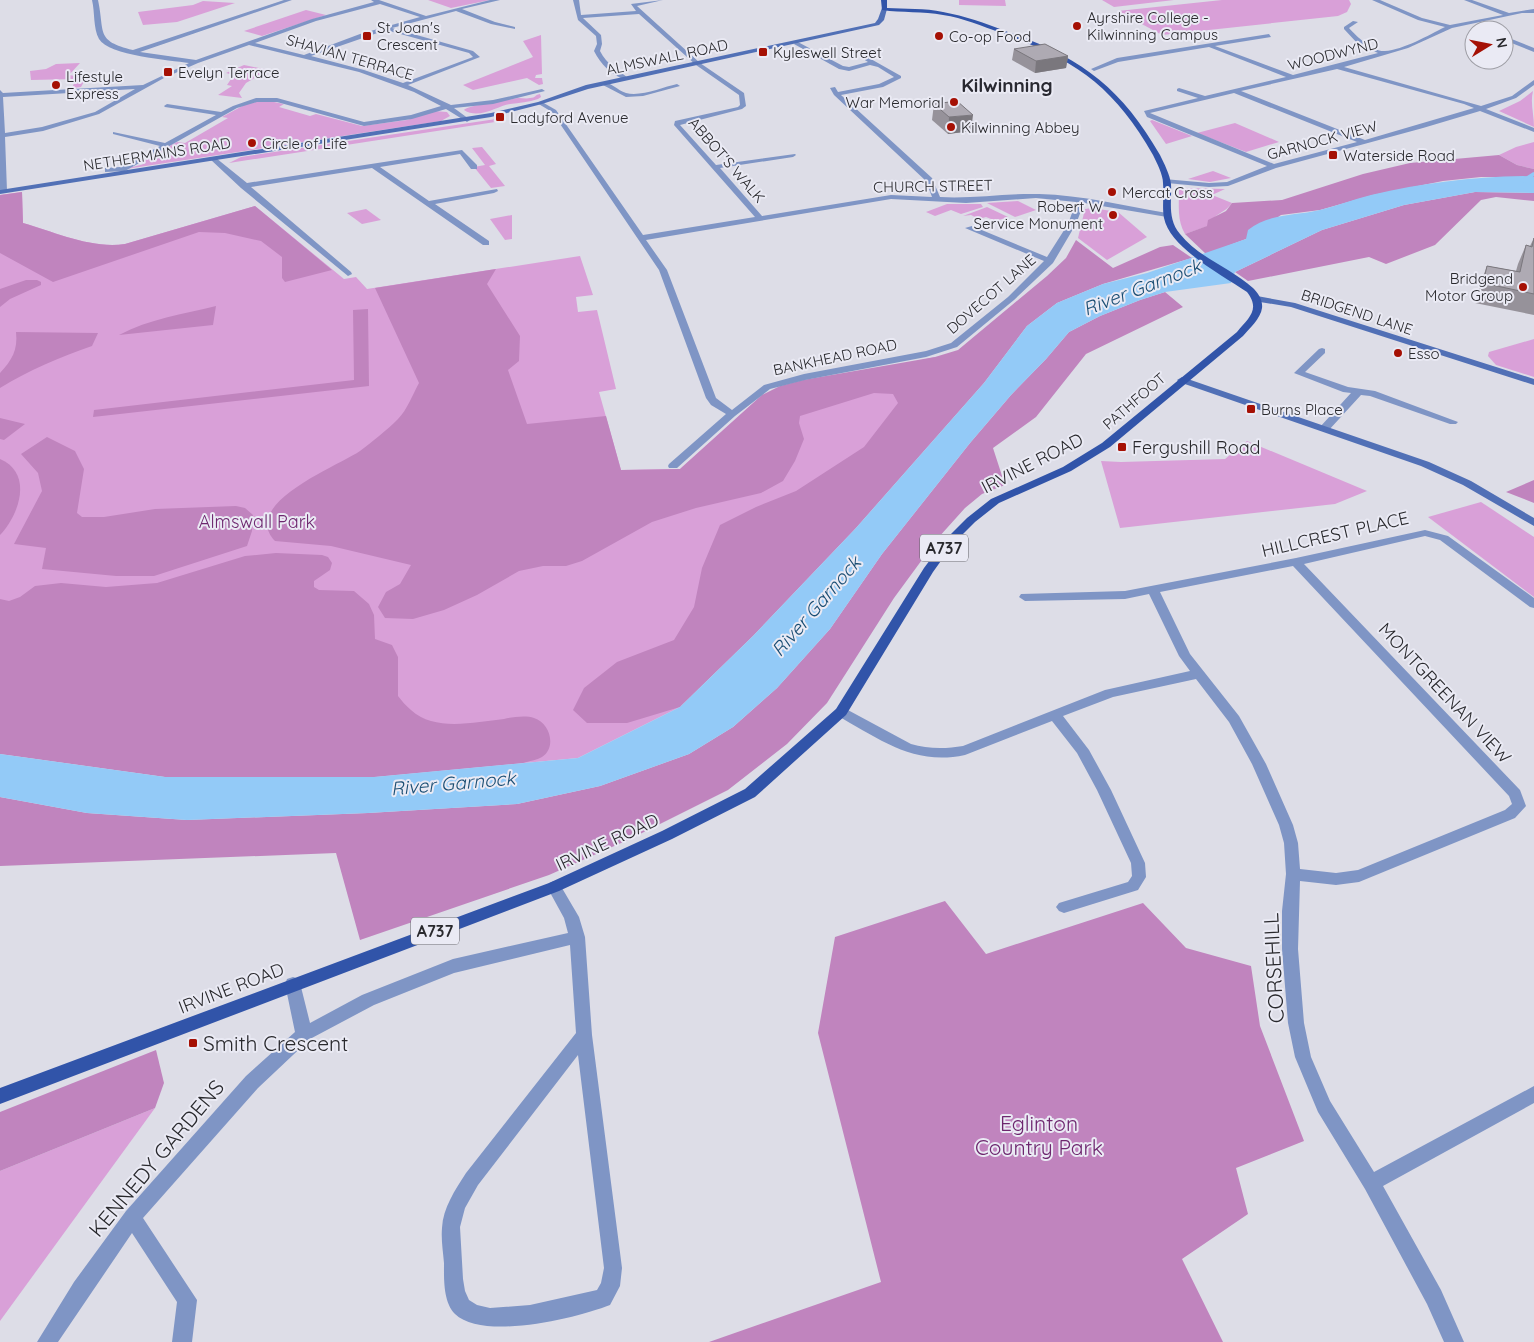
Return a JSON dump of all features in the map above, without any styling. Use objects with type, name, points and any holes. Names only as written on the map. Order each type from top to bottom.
[{"type":"main road","points":[[884,0],[884,9],[934,12],[967,19],[1032,42],[1083,68],[1107,88],[1129,113],[1157,156],[1167,181],[1168,215],[1172,231],[1190,249],[1241,283],[1257,299]]},
{"type":"main road","name":"ALMSWALL ROAD","points":[[467,120],[624,78],[796,43],[875,24],[881,20],[884,9]]},
{"type":"main road","name":"NETHERMAINS ROAD","points":[[2,192],[467,120]]},
{"type":"main road","name":"A737","points":[[1182,380],[1240,334],[1256,314],[1258,309],[1257,299]]},
{"type":"main road","name":"BRIDGEND LANE","points":[[1257,299],[1292,306],[1534,382]]},
{"type":"main road","points":[[1182,380],[1447,473],[1504,504],[1534,523]]},
{"type":"main road","name":"PATHFOOT","points":[[1106,445],[1182,380]]},
{"type":"main road","name":"IRVINE ROAD","points":[[0,1096],[554,887],[651,843],[750,792],[840,712],[928,571],[949,542],[960,531],[982,510],[995,501],[1067,469],[1106,445]]},
{"type":"street","points":[[95,0],[102,38],[112,46],[134,52],[196,62]]},
{"type":"street","points":[[134,52],[289,0]]},
{"type":"street","points":[[304,57],[384,28],[424,16],[497,0]]},
{"type":"street","points":[[576,0],[582,22],[598,34],[601,41],[597,51],[601,61],[612,72],[624,78]]},
{"type":"street","points":[[660,0],[633,4],[698,64]]},
{"type":"street","points":[[1374,0],[1420,19],[1450,27]]},
{"type":"street","points":[[1467,0],[1509,15]]},
{"type":"street","points":[[1,136],[44,129],[97,113],[196,62],[314,20],[377,1],[424,16]]},
{"type":"street","points":[[456,9],[493,23],[513,28]]},
{"type":"street","name":"WOODWYND","points":[[1482,20],[1534,11]]},
{"type":"street","points":[[580,17],[640,12]]},
{"type":"street","points":[[1355,22],[1346,28],[1357,42],[1385,54]]},
{"type":"street","name":"WOODWYND","points":[[1273,166],[1146,113],[1149,110],[1338,67],[1385,54],[1406,47],[1450,27],[1464,24]]},
{"type":"street","points":[[384,28],[471,52],[477,57],[405,84]]},
{"type":"street","points":[[1094,69],[1117,60],[1269,36]]},
{"type":"street","points":[[1514,42],[1534,50]]},
{"type":"street","name":"SHAVIAN TERRACE","points":[[248,43],[405,84],[449,107],[467,120]]},
{"type":"street","points":[[796,43],[841,68],[849,69],[872,64],[880,66],[899,77],[881,86],[835,91],[929,180],[937,199]]},
{"type":"street","points":[[1209,46],[1292,77]]},
{"type":"street","points":[[862,56],[872,62],[872,64]]},
{"type":"street","name":"ABBOT'S WALK","points":[[698,64],[742,94],[743,106],[737,109],[677,122],[677,125],[760,218]]},
{"type":"street","points":[[1338,67],[1431,92],[1482,109],[1534,130]]},
{"type":"street","name":"GARNOCK VIEW","points":[[1167,181],[1209,185],[1228,184],[1273,166],[1482,109],[1514,97],[1534,82]]},
{"type":"street","points":[[603,83],[626,95],[643,94],[677,86]]},
{"type":"street","points":[[2,192],[0,94],[145,87]]},
{"type":"street","points":[[1179,90],[1207,97]]},
{"type":"street","points":[[108,170],[122,168],[246,102],[272,99],[360,124],[370,124],[412,117],[449,107],[493,102],[542,91]]},
{"type":"street","points":[[1234,91],[1364,142]]},
{"type":"street","points":[[540,102],[554,111],[663,270],[710,398],[714,403],[732,414]]},
{"type":"street","points":[[167,106],[223,114]]},
{"type":"street","points":[[115,133],[166,145]]},
{"type":"street","points":[[244,186],[462,152],[474,168]]},
{"type":"street","points":[[714,166],[793,155]]},
{"type":"street","points":[[214,159],[348,274]]},
{"type":"street","points":[[374,166],[486,243]]},
{"type":"street","points":[[429,203],[494,192]]},
{"type":"street","name":"CHURCH STREET","points":[[641,238],[884,198],[937,199],[966,202],[1036,196],[1081,200],[1168,215]]},
{"type":"street","name":"DOVECOT LANE","points":[[942,350],[954,344],[1030,282],[1050,261],[1068,232],[1081,200]]},
{"type":"street","points":[[969,228],[1050,261]]},
{"type":"street","name":"BANKHEAD ROAD","points":[[673,466],[732,414],[767,387],[780,382],[942,350]]},
{"type":"street","points":[[1322,351],[1299,373],[1346,390],[1372,393],[1453,422]]},
{"type":"street","points":[[1324,429],[1359,391]]},
{"type":"street","name":"HILLCREST PLACE","points":[[1025,597],[1125,595],[1296,562],[1416,533],[1436,534],[1444,538],[1534,604]]},
{"type":"street","name":"MONTGREENAN VIEW","points":[[1293,874],[1336,879],[1360,876],[1510,814],[1519,806],[1515,794],[1296,562]]},
{"type":"street","name":"CORSEHILL","points":[[1153,590],[1185,656],[1234,719],[1274,796],[1291,843],[1293,874],[1290,911],[1290,949],[1296,1023],[1303,1056],[1324,1106],[1434,1297],[1454,1342]]},
{"type":"street","points":[[840,712],[906,747],[932,754],[965,750],[1110,694],[1198,674]]},
{"type":"street","points":[[1056,716],[1082,750],[1104,790],[1138,863],[1139,876],[1133,886],[1064,907]]},
{"type":"street","points":[[554,887],[570,917],[576,937],[584,1035],[613,1268],[610,1286],[603,1298],[553,1311],[514,1317],[488,1318],[474,1315],[462,1306],[456,1292],[452,1235],[452,1218],[455,1210],[472,1179],[584,1035]]},
{"type":"street","name":"KENNEDY GARDENS","points":[[47,1342],[81,1289],[132,1217],[252,1082],[304,1034],[368,1000],[453,966],[576,937]]},
{"type":"street","points":[[293,984],[304,1034]]},
{"type":"street","points":[[1370,1183],[1534,1094]]},
{"type":"street","points":[[132,1217],[186,1300],[182,1342]]},
{"type":"green space","points":[[428,0],[490,0],[451,8]]},
{"type":"green space","points":[[959,0],[1005,0],[1006,6],[959,5]]},
{"type":"green space","points":[[1102,0],[1174,0],[1114,7]]},
{"type":"green space","points":[[1222,0],[1349,0],[1351,4],[1347,12],[1338,16],[1162,35],[1118,11]]},
{"type":"green space","points":[[203,1],[235,3],[177,22],[143,25],[138,12],[193,5]]},
{"type":"green space","points":[[306,10],[326,15],[262,36],[244,31]]},
{"type":"green space","points":[[541,35],[542,74],[536,75],[535,78],[542,78],[543,84],[539,85],[527,78],[473,90],[463,85],[533,57],[523,41]]},
{"type":"green space","points":[[80,63],[69,75],[86,78],[81,87],[72,88],[76,79],[31,80],[30,71],[46,69],[56,64]]},
{"type":"green space","points":[[244,65],[269,70],[246,83],[239,93],[242,98],[218,95],[232,86],[227,85],[231,79],[237,76],[226,73]]},
{"type":"green space","points":[[1533,91],[1534,127],[1499,111],[1520,101]]},
{"type":"green space","points":[[540,94],[541,97],[538,99],[505,105],[482,113],[470,113],[464,110],[489,103],[518,98],[532,98]]},
{"type":"green space","points":[[256,102],[284,104],[279,107],[310,116],[316,114],[362,126],[407,120],[434,111],[447,112],[450,116],[441,121],[126,169],[146,163],[144,160],[177,142],[185,143],[228,118],[222,117],[246,104]]},
{"type":"green space","points":[[496,119],[493,121],[495,122],[229,163],[241,157]]},
{"type":"green space","points":[[1152,120],[1192,136],[1166,144],[1150,121]]},
{"type":"green space","points":[[1235,123],[1279,142],[1246,152],[1197,133]]},
{"type":"green space","points":[[1534,142],[1534,169],[1517,165],[1499,155],[1516,147]]},
{"type":"green space","points":[[482,147],[496,164],[489,166],[505,186],[491,188],[474,167],[485,165],[472,148]]},
{"type":"green space","points":[[1499,155],[1517,165],[1534,169],[1534,177],[1481,177],[1443,181],[1373,195],[1320,210],[1281,215],[1246,239],[1206,254],[1185,234],[1207,226],[1208,220],[1226,211],[1232,203],[1282,200],[1363,174],[1410,163]]},
{"type":"green space","points":[[1213,171],[1231,178],[1210,182],[1188,179]]},
{"type":"green space","points":[[1184,188],[1225,189],[1212,195],[1232,203],[1213,218],[1208,226],[1185,234],[1181,223],[1179,207],[1179,190]]},
{"type":"green space","name":"Almswall Park","points":[[22,192],[23,223],[73,239],[112,245],[125,244],[255,206],[344,279],[356,277],[367,289],[580,256],[593,295],[576,297],[578,312],[597,310],[616,389],[599,392],[621,470],[680,469],[762,395],[935,357],[680,707],[578,758],[374,777],[0,754],[0,195]]},
{"type":"green space","points":[[22,192],[23,223],[73,239],[112,245],[125,244],[255,206],[332,270],[285,282],[282,278],[282,257],[261,241],[225,233],[199,232],[53,282],[0,253],[0,195]]},
{"type":"green space","points":[[1475,192],[1534,193],[1534,201],[1496,197],[1481,200],[1435,245],[1386,264],[1369,257],[1248,281],[1235,272],[1322,230],[1404,205]]},
{"type":"green space","points":[[1018,201],[1036,210],[1015,217],[987,203]]},
{"type":"green space","points":[[947,204],[981,204],[983,207],[961,214],[951,210],[935,216],[926,212]]},
{"type":"green space","points":[[987,207],[1008,217],[996,221],[986,217],[979,219],[971,215],[963,216]]},
{"type":"green space","points":[[1092,208],[1118,212],[1147,237],[1107,260],[1078,238],[1085,209]]},
{"type":"green space","points":[[366,209],[381,220],[362,224],[347,213]]},
{"type":"green space","points":[[512,215],[512,239],[505,240],[490,219]]},
{"type":"green space","points":[[1076,240],[1113,268],[1160,247],[1173,245],[1192,258],[1103,284],[1057,303],[1027,326],[984,383],[856,528],[753,636],[680,707],[627,723],[587,723],[573,710],[584,688],[617,662],[674,640],[694,607],[702,568],[720,525],[756,507],[796,491],[864,447],[898,403],[893,394],[874,393],[800,416],[799,423],[804,439],[795,461],[783,481],[761,493],[696,508],[652,522],[582,561],[566,566],[543,566],[519,571],[477,595],[444,610],[413,619],[385,618],[378,607],[386,592],[400,584],[411,565],[331,546],[275,541],[267,527],[270,513],[280,500],[314,476],[360,451],[394,423],[410,402],[419,383],[375,288],[496,269],[487,284],[520,336],[519,361],[508,370],[527,424],[606,416],[621,470],[680,469],[762,395],[780,386],[803,380],[935,357],[958,350],[1047,276],[1066,258]]},
{"type":"green space","points":[[26,280],[37,280],[41,282],[41,285],[10,299],[0,307],[0,289]]},
{"type":"green space","points":[[1165,292],[1183,307],[1086,354],[1036,417],[993,448],[1005,485],[982,494],[965,508],[938,538],[894,598],[827,703],[787,744],[728,790],[630,839],[549,875],[360,940],[336,853],[0,866],[0,797],[87,813],[187,820],[368,813],[517,804],[600,786],[689,754],[733,727],[777,688],[830,629],[882,554],[970,443],[1069,332],[1100,316]]},
{"type":"green space","points":[[216,306],[213,325],[119,335],[154,321]]},
{"type":"green space","points":[[368,309],[369,386],[93,417],[94,410],[354,380],[353,310]]},
{"type":"green space","points":[[16,332],[98,333],[92,346],[45,364],[0,388],[0,373],[8,364],[15,349]]},
{"type":"green space","points":[[1534,339],[1534,377],[1496,365],[1488,356],[1489,352]]},
{"type":"green space","points":[[0,418],[25,424],[4,440],[0,439]]},
{"type":"green space","points":[[47,437],[75,451],[84,469],[77,513],[82,517],[104,517],[155,509],[236,506],[245,508],[253,515],[252,531],[247,546],[154,576],[116,576],[42,569],[46,548],[14,544],[42,491],[38,473],[21,454]]},
{"type":"green space","points":[[1247,441],[1367,491],[1335,504],[1120,528],[1101,461],[1225,459]]},
{"type":"green space","points":[[0,459],[10,465],[17,474],[20,494],[13,516],[0,535]]},
{"type":"green space","points":[[1534,480],[1534,503],[1506,492]]},
{"type":"green space","points":[[1481,502],[1534,537],[1534,597],[1428,517]]},
{"type":"green space","points":[[276,553],[322,555],[328,557],[332,563],[330,570],[314,581],[314,587],[319,590],[354,591],[369,604],[374,615],[375,639],[392,645],[398,657],[398,696],[411,710],[431,721],[455,724],[519,717],[534,718],[540,721],[548,730],[550,742],[547,753],[540,758],[523,763],[374,777],[165,777],[0,754],[0,599],[9,601],[20,597],[35,586],[61,583],[106,587],[157,583],[245,556]]},
{"type":"green space","name":"Eglinton Country Park","points":[[945,901],[986,954],[1143,903],[1186,948],[1251,966],[1260,1026],[1304,1141],[1236,1168],[1248,1214],[1182,1259],[1223,1342],[709,1342],[881,1282],[818,1033],[835,937]]},
{"type":"green space","points":[[156,1050],[164,1083],[155,1108],[0,1171],[0,1112]]},
{"type":"green space","points":[[155,1108],[0,1321],[0,1171]]},
{"type":"water","name":"River Garnock","points":[[1534,177],[1534,193],[1475,192],[1404,205],[1322,230],[1235,272],[1231,283],[1165,292],[1100,316],[1069,332],[970,443],[882,554],[830,629],[777,688],[733,727],[689,754],[600,786],[517,804],[368,813],[187,820],[87,813],[0,797],[0,754],[165,777],[374,777],[578,758],[680,707],[753,636],[856,528],[984,383],[1027,326],[1057,303],[1103,284],[1147,273],[1246,239],[1248,230],[1273,218],[1320,210],[1409,187],[1466,179]]},
{"type":"building","points":[[1045,44],[1068,56],[1036,61],[1014,49]]},
{"type":"building","points":[[957,101],[973,115],[949,117],[934,104]]},
{"type":"building","points":[[1534,238],[1534,294],[1483,283],[1487,266],[1520,272],[1526,245],[1532,247]]},
{"type":"waterway","points":[[1523,181],[1534,174]]},
{"type":"place","name":"Ayrshire College - Kilwinning Campus","points":[[1077,26]]},
{"type":"place","name":"St Joan's Crescent","points":[[367,36]]},
{"type":"place","name":"Co-op Food","points":[[939,36]]},
{"type":"place","name":"Kyleswell Street","points":[[763,52]]},
{"type":"place","name":"Evelyn Terrace","points":[[168,72]]},
{"type":"place","name":"Lifestyle Express","points":[[56,85]]},
{"type":"place","name":"War Memorial","points":[[954,102]]},
{"type":"place","name":"Ladyford Avenue","points":[[500,117]]},
{"type":"place","name":"Kilwinning Abbey","points":[[951,127]]},
{"type":"place","name":"Circle of Life","points":[[252,143]]},
{"type":"place","name":"Waterside Road","points":[[1333,155]]},
{"type":"place","name":"Mercat Cross","points":[[1112,192]]},
{"type":"place","name":"Robert W Service Monument","points":[[1113,215]]},
{"type":"place","name":"Bridgend Motor Group","points":[[1523,287]]},
{"type":"place","name":"Esso","points":[[1398,353]]},
{"type":"place","name":"Burns Place","points":[[1251,409]]},
{"type":"place","name":"Fergushill Road","points":[[1122,447]]},
{"type":"place","name":"Smith Crescent","points":[[193,1043]]},
{"type":"district","name":"Kilwinning","points":[[1007,85]]}]
